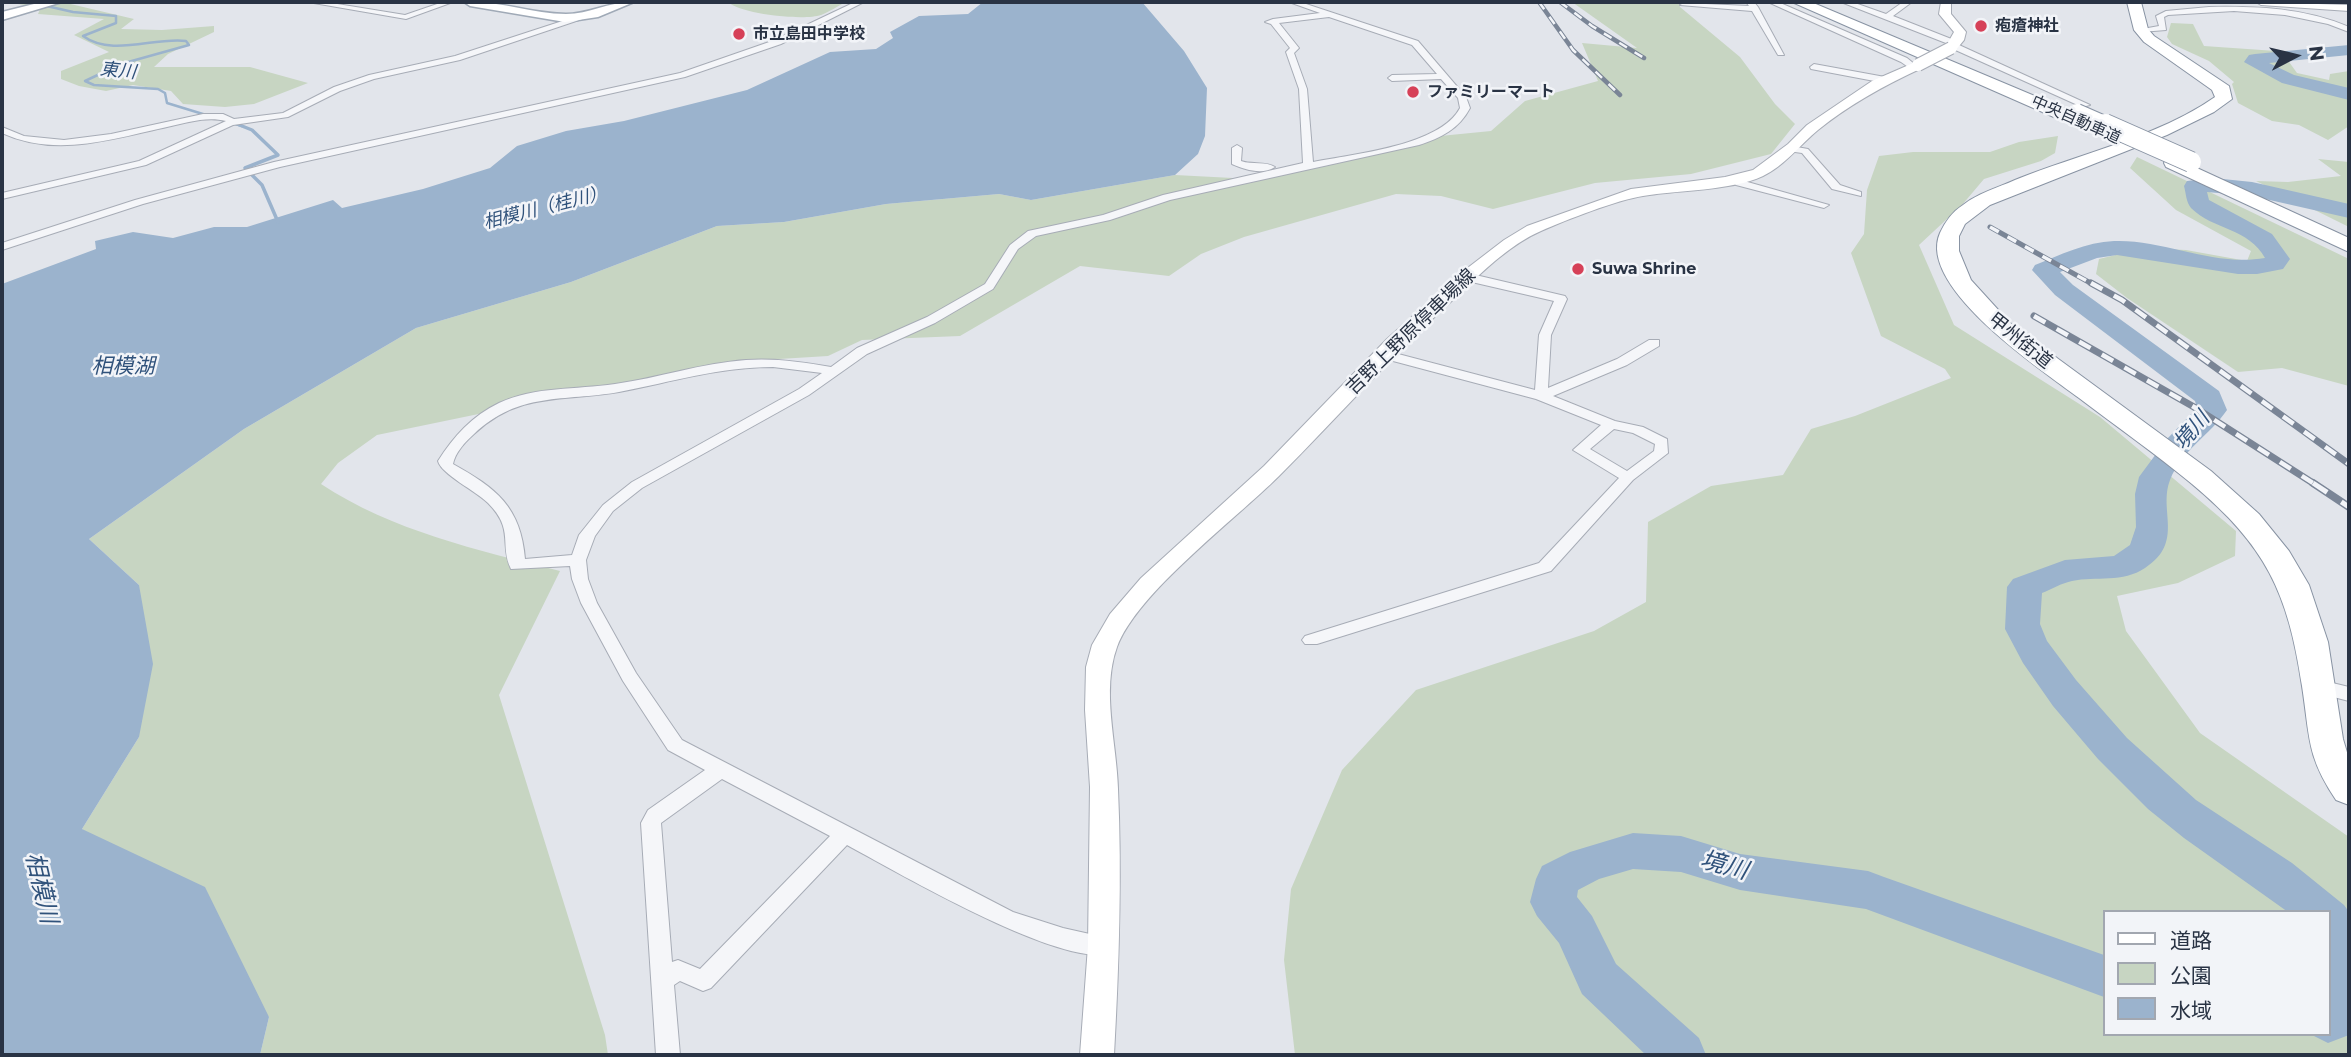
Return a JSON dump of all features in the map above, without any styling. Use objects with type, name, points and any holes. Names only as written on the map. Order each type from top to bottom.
[{"type":"highway","name":"中央自動車道","points":[[1800,2],[2075,110],[2349,246]]},
{"type":"highway","name":"中央自動車道","points":[[1814,2],[2075,110],[2349,234]]},
{"type":"highway","points":[[2134,2],[2141,30]]},
{"type":"highway","name":"甲州街道","points":[[2141,30],[2160,48],[2223,90],[2223,99],[2152,136],[2033,179],[1984,200],[1955,223],[1949,249],[1961,285],[1976,305],[2039,358],[2201,477],[2253,526],[2287,572],[2334,691],[2322,727],[2327,752],[2349,790]]},
{"type":"main road","points":[[2,16],[56,2]]},
{"type":"main road","points":[[470,2],[553,17],[593,15],[628,2]]},
{"type":"main road","points":[[1946,2],[1945,14],[1960,32],[1954,46]]},
{"type":"main road","points":[[2261,2],[2349,9]]},
{"type":"main road","name":"吉野上野原停車場線","points":[[1104,946],[1104,787],[1098,710],[1099,667],[1105,645],[1119,620],[1149,584],[1272,471],[1383,354],[1467,277],[1510,243],[1533,229],[1636,192],[1735,180],[1758,173],[1791,149],[1812,128],[1885,79],[1954,46]]},
{"type":"main road","points":[[1097,1055],[1104,946]]},
{"type":"street","points":[[318,2],[406,17],[449,2]]},
{"type":"street","points":[[2,247],[127,205],[259,169],[682,75],[778,42],[860,2]]},
{"type":"street","points":[[1104,946],[1063,937],[1006,919],[675,745],[629,676],[589,603],[580,579],[578,559],[587,535],[608,508],[636,485],[804,392],[862,351],[931,320],[989,286],[1014,247],[1032,233],[1106,218],[1167,197],[1440,136],[1462,115],[1465,108],[1462,97],[1415,43],[1293,2]]},
{"type":"street","points":[[1772,2],[1916,66]]},
{"type":"street","points":[[1845,2],[1891,18],[1954,46],[2075,110]]},
{"type":"street","points":[[1891,18],[1888,16],[1908,2]]},
{"type":"street","points":[[1684,5],[1753,6],[1781,52]]},
{"type":"street","points":[[2141,30],[2163,28],[2160,16],[2166,13],[2220,9],[2295,15],[2334,23],[2349,30]]},
{"type":"street","points":[[2,196],[142,163],[231,122],[285,115],[307,106],[327,93],[372,77],[457,58],[593,15]]},
{"type":"street","points":[[1308,166],[1303,89],[1290,52],[1295,48],[1271,22],[1332,15]]},
{"type":"street","points":[[1814,67],[1885,79]]},
{"type":"street","points":[[1392,78],[1446,76]]},
{"type":"street","points":[[2,130],[8,135],[44,143],[97,138],[195,118],[222,116],[230,118],[231,122]]},
{"type":"street","points":[[1237,148],[1236,162],[1250,168],[1308,166]]},
{"type":"street","points":[[1791,149],[1805,152],[1836,187],[1857,194]]},
{"type":"street","points":[[1735,180],[1824,205]]},
{"type":"street","points":[[1467,277],[1561,299],[1545,335],[1541,396]]},
{"type":"street","points":[[1541,396],[1622,362],[1654,343]]},
{"type":"street","points":[[1311,640],[1545,566],[1628,477],[1661,453],[1662,442],[1638,430],[1611,424],[1541,396],[1383,354]]},
{"type":"street","points":[[578,559],[517,565],[512,525],[504,513],[477,484],[446,467],[445,461],[455,443],[478,422],[493,411],[533,397],[615,388],[731,365],[768,362],[833,371]]},
{"type":"street","points":[[1611,424],[1580,450],[1628,477]]},
{"type":"street","points":[[668,1055],[651,823],[655,816],[722,769]]},
{"type":"street","points":[[663,980],[678,970],[703,981],[844,835]]},
{"type":"green space","points":[[2,2],[62,2],[134,19],[121,29],[162,30],[214,26],[214,32],[168,54],[154,67],[250,67],[308,83],[254,104],[225,107],[183,104],[171,91],[133,85],[106,91],[79,86],[61,79],[61,71],[109,52],[74,35],[104,19],[38,14],[41,7]]},
{"type":"green space","points":[[728,2],[846,2],[821,15],[801,17],[758,13]]},
{"type":"green space","points":[[1572,2],[1679,2],[1680,7],[1740,57],[1775,104],[1795,124],[1771,154],[1691,174],[1595,183],[1493,209],[1441,196],[1396,194],[1244,237],[1201,254],[1169,276],[1080,266],[960,336],[862,340],[828,356],[730,362],[377,435],[338,463],[321,484],[348,500],[406,527],[560,571],[499,695],[605,1035],[608,1055],[260,1055],[269,1017],[82,829],[139,737],[139,585],[89,539],[244,429],[416,328],[571,282],[717,226],[784,222],[886,204],[999,194],[1031,200],[1175,175],[1252,179],[1440,136],[1491,131],[1525,101],[1598,81],[1582,43],[1637,48]]},
{"type":"green space","points":[[2171,23],[2193,24],[2204,46],[2276,51],[2287,59],[2297,73],[2329,80],[2330,74],[2349,71],[2349,126],[2328,140],[2299,125],[2272,121],[2238,103],[2232,84],[2234,82],[2209,61],[2172,44],[2167,37]]},
{"type":"green space","points":[[2058,136],[2055,153],[2041,161],[1984,179],[1962,205],[1919,245],[1954,325],[2100,417],[2236,531],[2235,556],[2178,583],[2117,596],[2126,631],[2200,733],[2349,837],[2349,1055],[1295,1055],[1284,960],[1291,889],[1342,770],[1416,690],[1594,631],[1646,602],[1648,522],[1711,486],[1783,475],[1811,429],[1855,416],[1951,378],[1945,369],[1881,336],[1851,253],[1864,234],[1867,190],[1879,156],[1913,152],[1990,152],[2019,142]]},
{"type":"green space","points":[[2137,157],[2349,259],[2349,386],[2282,368],[2238,372],[2127,298],[2096,274],[2099,259],[2144,248],[2186,250],[2247,261],[2251,251],[2176,210],[2130,168]]},
{"type":"green space","points":[[2318,159],[2349,162],[2349,227],[2256,181],[2288,182],[2341,176]]},
{"type":"water","name":"相模湖","points":[[983,2],[1142,2],[1184,51],[1207,88],[1205,136],[1198,154],[1175,175],[1031,200],[999,194],[886,204],[784,222],[717,226],[571,282],[416,328],[244,429],[89,539],[139,585],[153,664],[139,737],[82,829],[205,887],[269,1017],[260,1055],[2,1055],[2,284],[96,249],[95,241],[133,232],[173,238],[214,227],[247,227],[333,200],[342,208],[423,189],[490,168],[517,146],[566,131],[624,121],[747,90],[830,52],[876,49],[893,38],[890,32],[919,16],[968,14]]},
{"type":"waterway","name":"東川","points":[[29,2],[73,12],[116,16],[116,23],[83,36],[94,42],[120,46],[186,41],[189,45],[121,64],[85,81],[94,85],[158,89],[165,93],[167,103],[242,126]]},
{"type":"waterway","name":"境川","points":[[2349,50],[2255,59],[2253,62],[2288,79],[2349,94]]},
{"type":"waterway","name":"東川","points":[[237,124],[242,126]]},
{"type":"waterway","name":"東川","points":[[242,126],[252,130],[278,155],[245,168],[262,185],[278,222]]},
{"type":"waterway","name":"境川","points":[[2318,910],[2276,877],[2199,826],[2163,798],[2129,766],[2049,673],[2026,636],[2022,619],[2025,587],[2065,571],[2125,565],[2142,553],[2152,535],[2151,494],[2155,477],[2178,446],[2212,410],[2209,397],[2064,290],[2044,270],[2089,253],[2117,248],[2238,267],[2274,264],[2278,259],[2264,239],[2199,203],[2195,186],[2252,189],[2349,211]]},
{"type":"waterway","name":"境川","points":[[1681,1055],[1599,979],[1576,930],[1553,902],[1558,879],[1586,865],[1633,851],[1681,854],[1740,872],[1868,890],[2102,975]]},
{"type":"waterway","points":[[2330,922],[2340,942],[2344,966],[2341,992],[2334,1018],[2330,1019]]},
{"type":"railway","points":[[1539,2],[1573,50],[1620,95]]},
{"type":"railway","points":[[1560,2],[1592,26],[1644,58]]},
{"type":"railway","points":[[1990,227],[2094,285]]},
{"type":"railway","points":[[2091,283],[2122,300],[2349,464]]},
{"type":"railway","points":[[2034,316],[2194,407],[2316,485]]},
{"type":"railway","points":[[2316,485],[2349,507]]},
{"type":"place","name":"疱瘡神社","points":[[1981,26]]},
{"type":"place","name":"市立島田中学校","points":[[739,34]]},
{"type":"place","name":"ファミリーマート","points":[[1413,92]]},
{"type":"place","name":"Suwa Shrine","points":[[1578,269]]},
{"type":"water label","name":"相模川（桂川）","points":[[545,208]]},
{"type":"water label","name":"相模川","points":[[41,888]]}]
